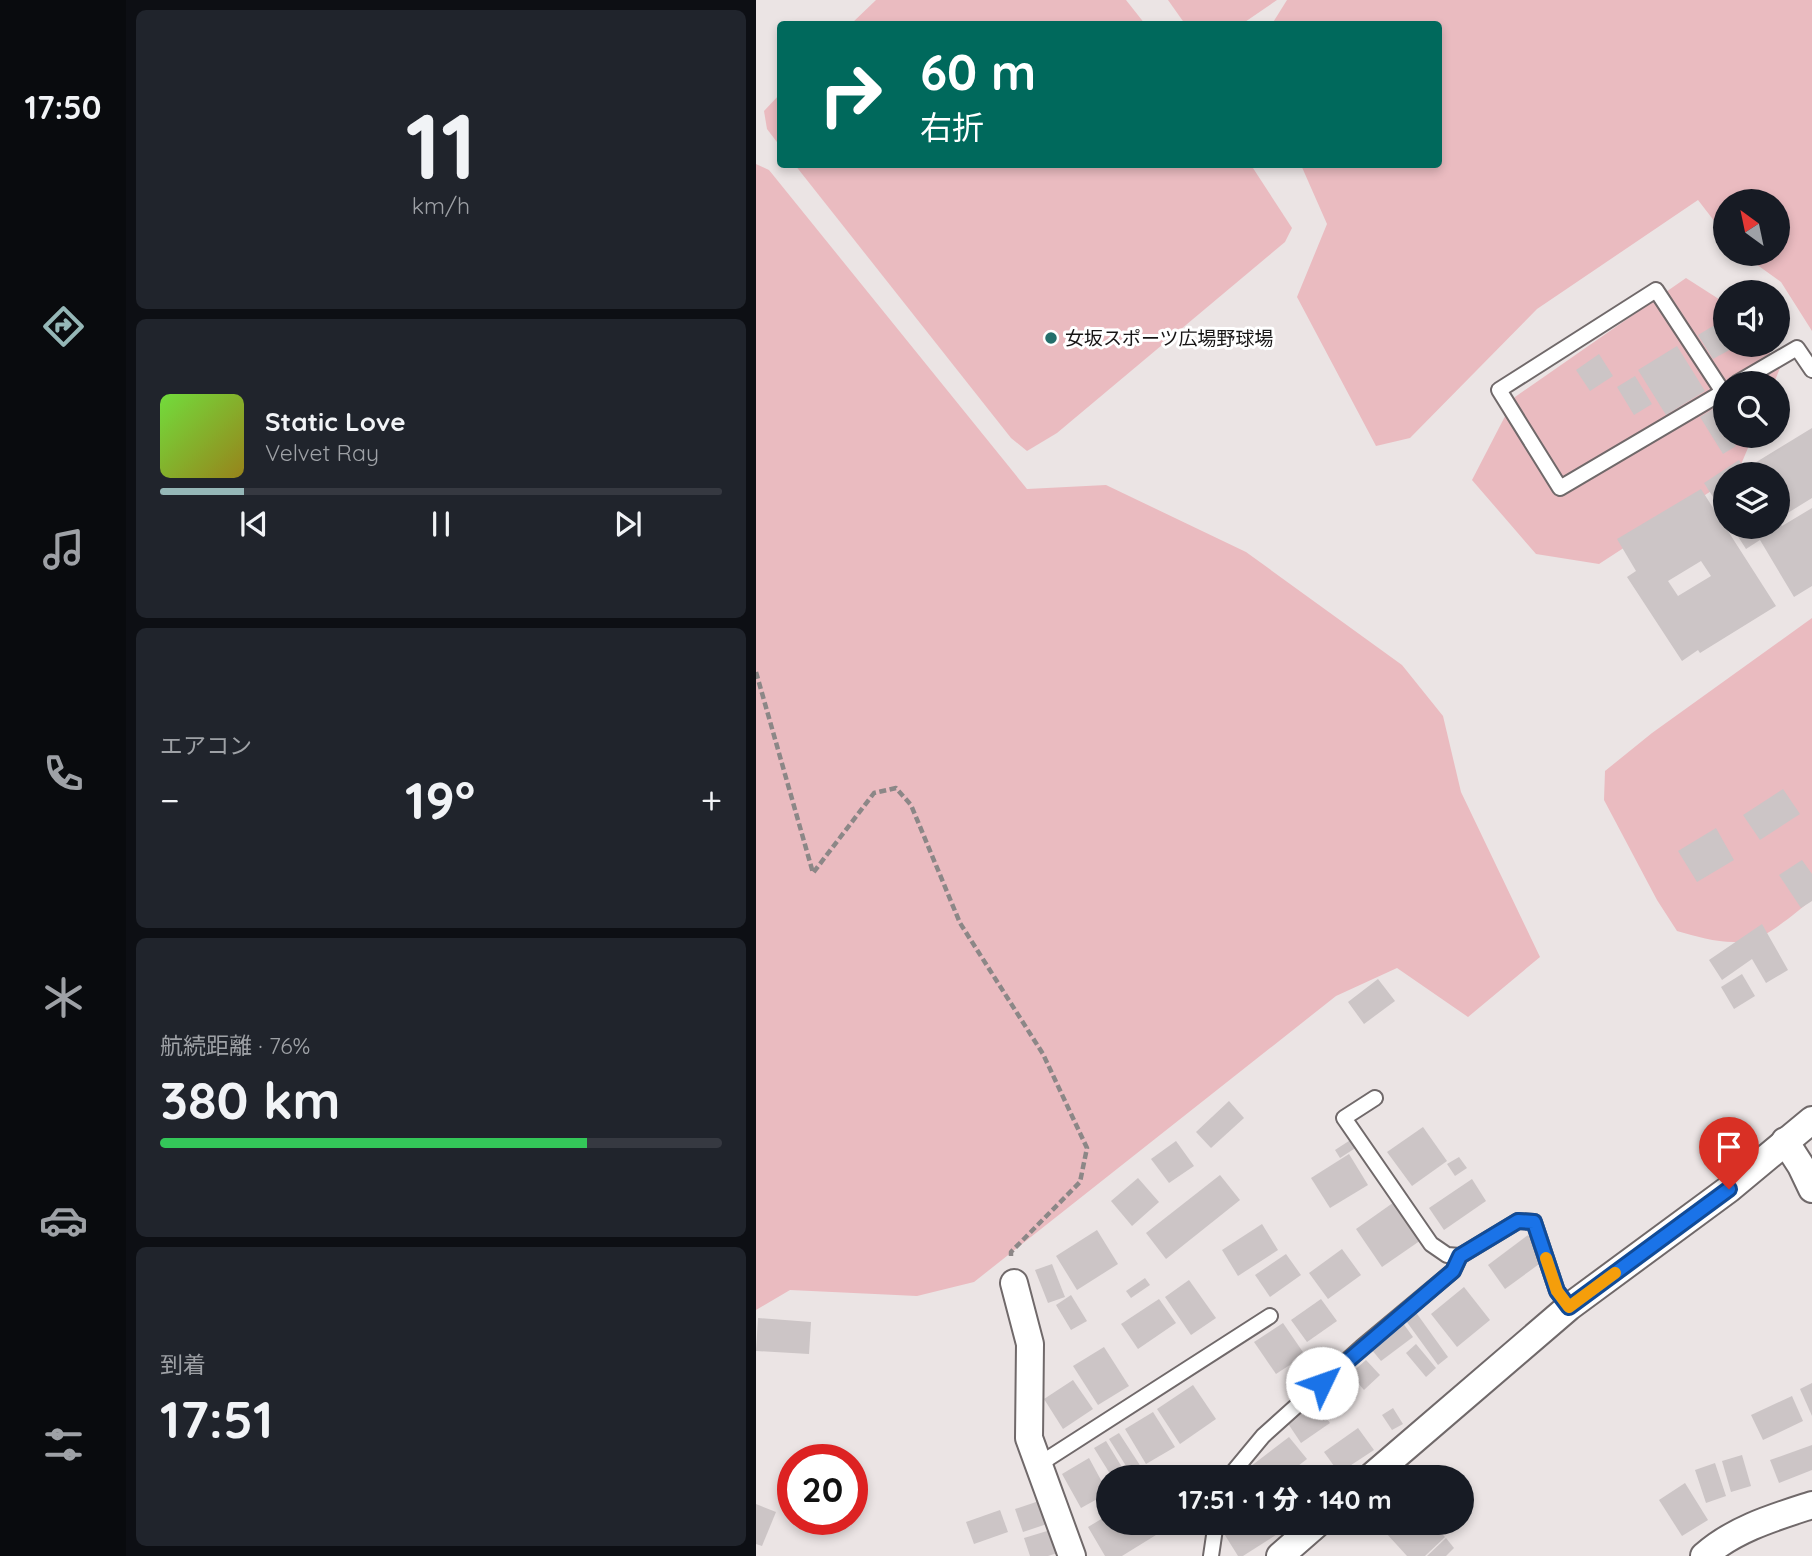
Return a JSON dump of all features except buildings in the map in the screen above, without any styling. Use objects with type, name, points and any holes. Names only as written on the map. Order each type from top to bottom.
[{"type":"street","points":[[1385,1465],[1569,1307],[1729,1189],[1812,1120]]},
{"type":"street","points":[[1785,1141],[1808,1173]]},
{"type":"street","points":[[1014,1283],[1030,1344],[1030,1437],[1072,1556]]},
{"type":"street","points":[[1704,1556],[1734,1535],[1812,1505]]},
{"type":"street","points":[[1280,1556],[1304,1535]]},
{"type":"lane","points":[[1656,290],[1724,391],[1560,488],[1499,390],[1656,290]]},
{"type":"lane","points":[[1758,371],[1797,348],[1812,370]]},
{"type":"lane","points":[[1375,1098],[1344,1118],[1431,1244],[1447,1255],[1460,1256]]},
{"type":"lane","points":[[1240,1465],[1263,1436],[1362,1347],[1453,1271],[1460,1256],[1518,1221],[1534,1222],[1557,1291],[1569,1307]]},
{"type":"lane","points":[[1038,1465],[1270,1317]]},
{"type":"lane","points":[[1211,1556],[1214,1535]]},
{"type":"path","points":[[756,672],[813,873],[874,793],[896,788],[911,805],[960,923],[1043,1054],[1087,1148],[1080,1182],[1011,1252],[1014,1283]]},
{"type":"shaded area","points":[[876,0],[1126,0],[1143,21],[854,21]]},
{"type":"shaded area","points":[[1168,0],[1277,0],[1246,21],[1183,21]]},
{"type":"shaded area","points":[[1287,0],[1812,0],[1812,331],[1790,296],[1790,280],[1778,280],[1759,266],[1790,266],[1790,189],[1713,189],[1713,219],[1698,200],[1537,309],[1410,438],[1376,446],[1297,297],[1327,224],[1302,168],[1442,168],[1442,21],[1274,21]]},
{"type":"shaded area","points":[[777,97],[777,142],[767,129],[764,111]]},
{"type":"shaded area","points":[[756,164],[769,170],[1027,489],[1106,485],[1246,552],[1402,665],[1443,716],[1461,792],[1540,957],[1468,1017],[1397,968],[1336,996],[974,1282],[917,1296],[790,1290],[756,1310]]},
{"type":"shaded area","name":"女坂スポーツ広場野球場","points":[[797,168],[1253,168],[1292,228],[1285,242],[1057,433],[1027,451],[1011,438]]},
{"type":"shaded area","points":[[1686,278],[1713,295],[1713,357],[1773,357],[1780,368],[1779,371],[1713,371],[1713,448],[1748,448],[1742,462],[1713,462],[1713,490],[1599,564],[1536,554],[1472,480],[1515,397]]},
{"type":"shaded area","points":[[1812,618],[1812,899],[1775,928],[1753,940],[1724,942],[1677,931],[1657,900],[1604,800],[1605,771],[1652,733]]},
{"type":"slow traffic","points":[[1546,1258],[1557,1291],[1569,1307],[1615,1273]]},
{"type":"place","name":"女坂スポーツ広場野球場","points":[[1051,338]]},
{"type":"route","points":[[1322,1383],[1453,1271],[1460,1256],[1518,1221],[1534,1222],[1557,1291],[1569,1307],[1729,1189]]}]
